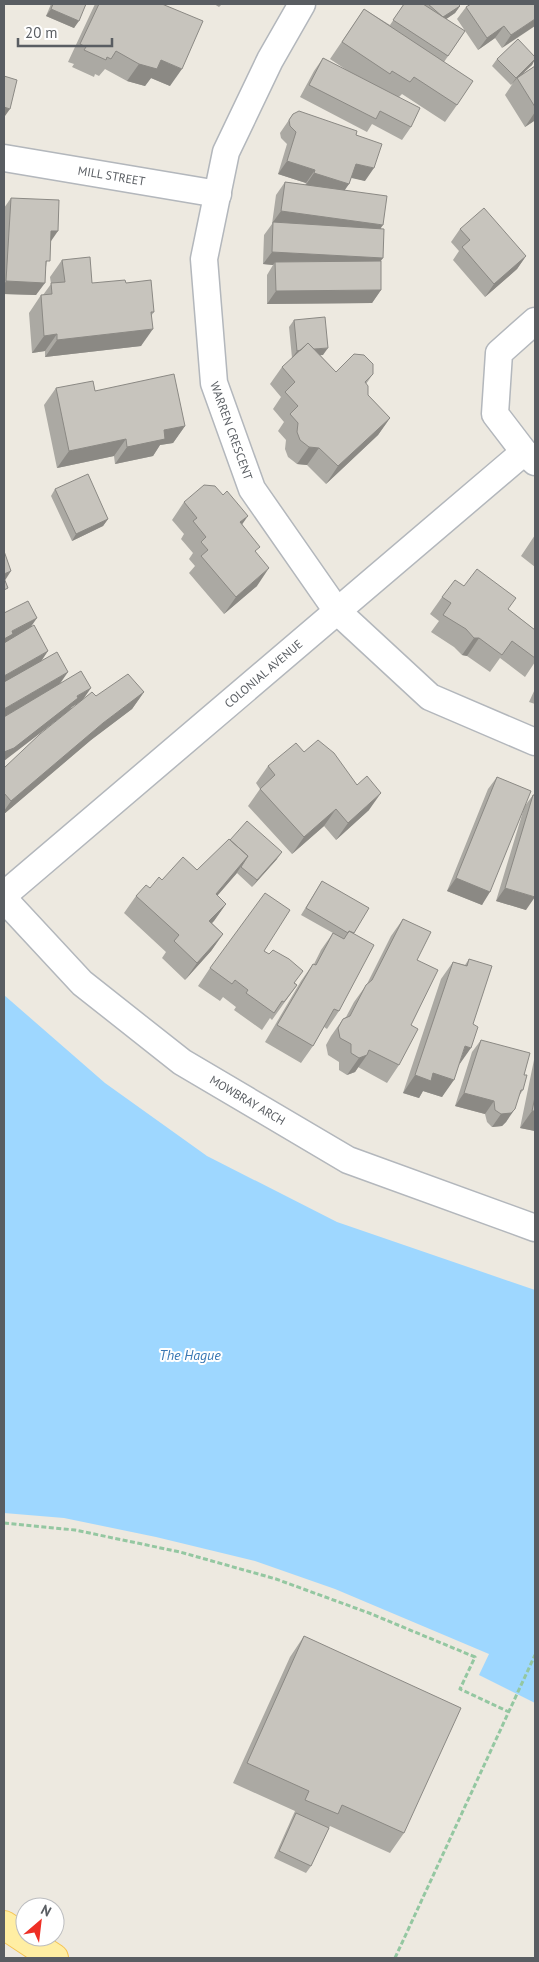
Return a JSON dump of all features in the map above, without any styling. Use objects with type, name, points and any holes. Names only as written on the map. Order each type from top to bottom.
[{"type":"main road","points":[[4,1925],[54,1958]]},
{"type":"street","name":"WARREN CRESCENT","points":[[302,4],[270,60],[226,152],[204,259],[214,383],[252,489],[337,610],[430,697],[535,742]]},
{"type":"street","name":"MILL STREET","points":[[4,158],[218,194]]},
{"type":"street","points":[[530,457],[495,414],[499,353],[535,321]]},
{"type":"street","name":"COLONIAL AVENUE","points":[[4,895],[337,610],[530,457]]},
{"type":"street","name":"MOWBRAY ARCH","points":[[4,899],[82,984],[182,1062],[348,1160],[535,1228]]},
{"type":"path","points":[[4,1523],[75,1530],[180,1552],[276,1579],[369,1613],[475,1657],[460,1690],[509,1712]]},
{"type":"path","points":[[395,1958],[535,1655]]},
{"type":"water","name":"The Hague","points":[[4,995],[105,1083],[207,1156],[337,1222],[535,1290],[535,1703],[479,1675],[489,1654],[335,1589],[255,1561],[156,1537],[64,1518],[4,1513]]},
{"type":"building","points":[[53,4],[86,4],[79,21],[51,9]]},
{"type":"building","points":[[99,4],[162,4],[203,21],[182,69],[161,60],[157,69],[139,64],[116,51],[111,59],[107,57],[106,60],[84,50],[86,47],[80,44]]},
{"type":"building","points":[[404,4],[423,4],[465,31],[448,56],[393,20]]},
{"type":"building","points":[[428,4],[458,4],[460,6],[443,17]]},
{"type":"building","points":[[471,4],[535,4],[535,19],[511,35],[504,26],[487,38],[466,7]]},
{"type":"building","points":[[364,9],[473,81],[457,105],[414,77],[410,82],[392,71],[390,74],[342,42]]},
{"type":"building","points":[[518,39],[535,59],[516,78],[497,59]]},
{"type":"building","points":[[323,58],[420,108],[411,127],[380,111],[376,119],[309,85]]},
{"type":"building","points":[[535,66],[535,107],[517,78]]},
{"type":"building","points":[[4,76],[17,80],[10,109],[4,107]]},
{"type":"building","points":[[299,111],[357,131],[356,135],[382,144],[374,168],[356,164],[349,184],[314,173],[315,170],[287,161],[296,132],[290,126],[289,120],[293,114]]},
{"type":"building","points":[[285,182],[387,196],[383,225],[281,211]]},
{"type":"building","points":[[11,198],[59,200],[58,231],[51,231],[50,261],[46,261],[45,283],[6,281]]},
{"type":"building","points":[[484,208],[526,256],[494,284],[462,247],[470,240],[460,229]]},
{"type":"building","points":[[273,222],[384,229],[383,258],[272,252]]},
{"type":"building","points":[[90,257],[92,283],[125,280],[126,283],[151,280],[154,312],[151,312],[153,329],[57,340],[57,334],[44,336],[41,295],[52,294],[51,283],[65,282],[62,260]]},
{"type":"building","points":[[381,261],[381,290],[276,291],[275,262]]},
{"type":"building","points":[[325,317],[328,348],[314,349],[308,343],[301,350],[297,351],[294,320]]},
{"type":"building","points":[[308,343],[336,372],[354,354],[364,355],[373,364],[373,374],[365,382],[368,386],[368,395],[390,418],[338,466],[319,448],[309,447],[300,440],[297,432],[298,423],[290,414],[298,406],[285,392],[295,382],[282,367]]},
{"type":"building","points":[[174,374],[185,426],[164,430],[165,439],[127,447],[126,439],[69,451],[56,388],[93,381],[95,391]]},
{"type":"building","points":[[88,474],[108,519],[76,534],[55,489]]},
{"type":"building","points":[[204,485],[215,486],[223,495],[227,491],[248,516],[240,522],[260,547],[255,551],[269,568],[236,597],[201,556],[208,550],[201,542],[206,537],[193,521],[197,518],[184,502]]},
{"type":"building","points":[[4,551],[11,571],[4,574]]},
{"type":"building","points":[[477,569],[516,598],[508,609],[535,630],[535,658],[512,641],[502,655],[479,638],[474,638],[466,629],[443,615],[451,603],[442,597],[455,580],[464,586]]},
{"type":"building","points":[[4,578],[8,588],[4,590]]},
{"type":"building","points":[[28,601],[37,618],[12,631],[13,634],[4,639],[4,613]]},
{"type":"building","points":[[34,625],[48,651],[4,676],[4,643]]},
{"type":"building","points":[[57,652],[68,672],[4,709],[4,682]]},
{"type":"building","points":[[81,671],[91,688],[77,696],[78,698],[14,748],[4,752],[4,717]]},
{"type":"building","points":[[128,674],[144,692],[103,723],[11,801],[4,793],[4,768],[40,734],[92,692],[96,696]]},
{"type":"building","points":[[318,740],[334,753],[357,785],[367,776],[381,793],[348,823],[336,809],[304,837],[260,789],[275,775],[268,766],[296,743],[304,752]]},
{"type":"building","points":[[497,777],[531,791],[490,892],[456,878]]},
{"type":"building","points":[[533,795],[535,795],[535,897],[505,888]]},
{"type":"building","points":[[247,821],[282,852],[257,880],[241,867],[248,856],[230,840]]},
{"type":"building","points":[[229,839],[248,856],[216,894],[226,904],[209,921],[223,934],[197,963],[174,941],[179,935],[136,896],[146,885],[150,888],[159,877],[162,880],[183,857],[197,870]]},
{"type":"building","points":[[322,881],[369,908],[354,933],[349,931],[348,933],[306,908]]},
{"type":"building","points":[[265,893],[290,910],[264,951],[269,954],[273,950],[289,959],[303,971],[294,983],[297,985],[274,1013],[246,993],[248,990],[235,980],[232,984],[210,968]]},
{"type":"building","points":[[403,919],[431,932],[417,960],[438,970],[411,1025],[418,1029],[399,1065],[369,1050],[367,1055],[359,1058],[351,1053],[351,1044],[340,1038],[338,1028],[343,1019],[350,1016],[366,985],[372,980]]},
{"type":"building","points":[[349,931],[374,945],[339,1011],[334,1009],[313,1046],[277,1025],[313,964],[316,965],[333,933],[344,939]]},
{"type":"building","points":[[469,959],[492,966],[473,1024],[478,1027],[471,1048],[465,1046],[454,1080],[433,1073],[431,1081],[415,1075],[453,962],[467,966]]},
{"type":"building","points":[[481,1040],[530,1053],[524,1075],[527,1075],[523,1090],[521,1090],[515,1109],[511,1113],[501,1114],[495,1110],[494,1101],[464,1093]]},
{"type":"building","points":[[535,1097],[535,1111],[532,1111]]},
{"type":"building","points":[[304,1636],[461,1708],[404,1833],[342,1805],[338,1814],[305,1800],[309,1791],[247,1763]]},
{"type":"building","points":[[296,1813],[329,1828],[311,1866],[279,1851]]}]
